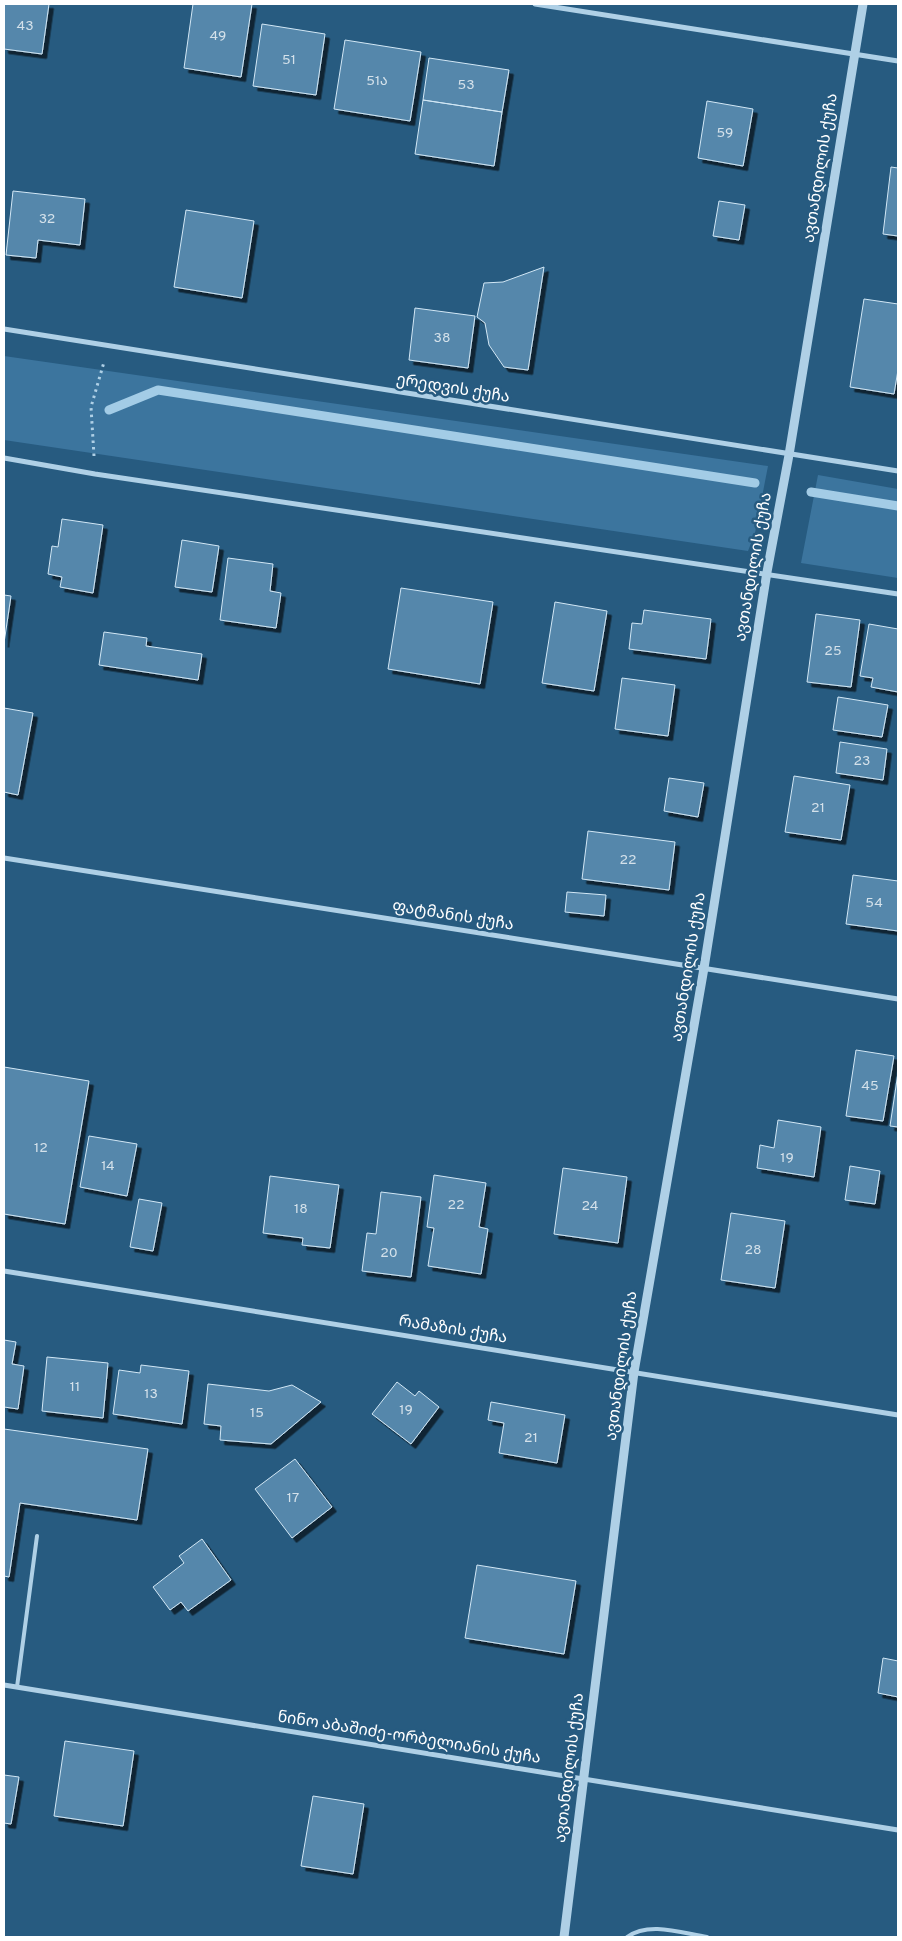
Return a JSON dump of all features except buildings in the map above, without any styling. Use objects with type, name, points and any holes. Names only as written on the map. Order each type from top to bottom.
[{"type":"street","points":[[535,4],[898,61]]},
{"type":"street","name":"ავთანდილის ქუჩა","points":[[564,1937],[634,1372],[704,968],[767,572],[789,455],[863,4]]},
{"type":"street","name":"ერედვის ქუჩა","points":[[4,330],[898,471]]},
{"type":"street","points":[[4,458],[95,474],[767,572],[898,594]]},
{"type":"street","name":"ფატმანის ქუჩა","points":[[4,858],[898,999]]},
{"type":"street","name":"რამაზის ქუჩა","points":[[4,1271],[898,1415]]},
{"type":"street","name":"ნინო აბაშიძე-ორბელიანის ქუჩა","points":[[4,1685],[898,1830]]},
{"type":"lane","points":[[17,1687],[37,1536]]},
{"type":"lane","points":[[627,1937],[634,1932],[656,1929],[707,1937]]},
{"type":"path","points":[[95,474],[91,407],[109,346]]},
{"type":"shaded area","points":[[4,356],[768,466],[755,533],[748,551],[4,440]]},
{"type":"shaded area","points":[[818,475],[898,489],[898,578],[801,563]]},
{"type":"waterway","points":[[109,410],[158,390],[755,483]]},
{"type":"waterway","points":[[811,492],[898,506]]}]
